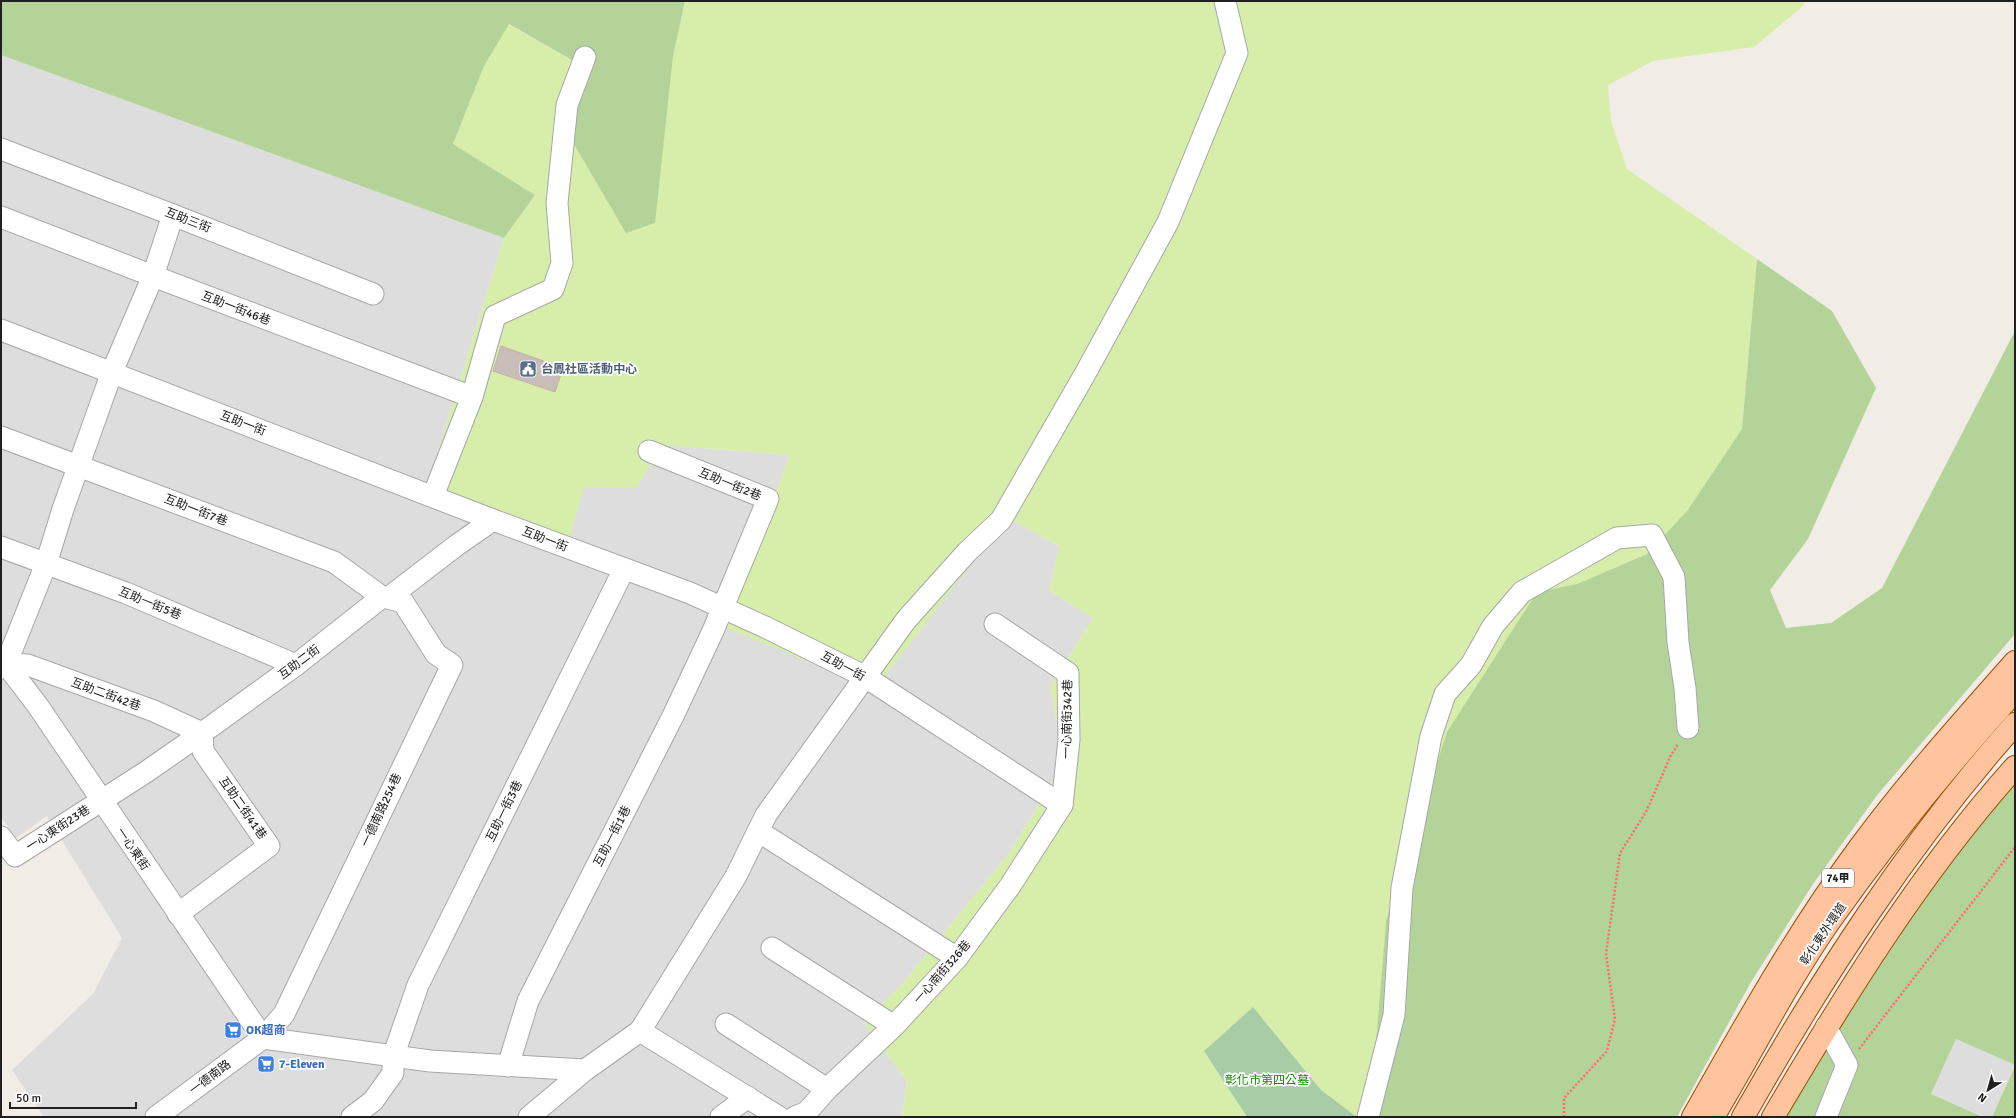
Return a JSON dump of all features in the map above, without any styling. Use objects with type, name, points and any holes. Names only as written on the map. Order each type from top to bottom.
[{"type":"main road","name":"74甲","points":[[1693,1117],[1773,979],[1815,912],[1859,848],[1907,785],[2015,662]]},
{"type":"main road","name":"彰化東外環道","points":[[1713,1117],[1790,984],[1829,922],[1925,795],[2015,690]]},
{"type":"main road","points":[[1743,1117],[1813,999],[1854,936],[1942,813],[2015,724]]},
{"type":"main road","points":[[1773,1117],[1826,1027],[1876,950],[1957,836],[2015,767]]},
{"type":"street","points":[[529,1117],[585,1070],[640,1031],[736,876],[766,815],[864,676],[906,620],[967,552],[1001,520],[1085,374],[1168,222],[1237,53],[1225,1]]},
{"type":"street","points":[[433,496],[472,397],[495,316],[553,289],[562,263],[557,203],[567,104],[585,57]]},
{"type":"street","name":"互助三街","points":[[1,149],[173,214],[373,294]]},
{"type":"street","points":[[3,664],[46,564],[63,510],[112,372],[153,276],[173,214]]},
{"type":"street","name":"互助一街46巷","points":[[1,217],[472,397]]},
{"type":"street","name":"互助一街","points":[[1,330],[493,520],[690,593],[864,676],[1062,804]]},
{"type":"street","name":"互助一街7巷","points":[[1,438],[334,562],[385,598]]},
{"type":"street","name":"互助一街2巷","points":[[649,451],[768,499],[723,608]]},
{"type":"street","name":"互助二街","points":[[100,800],[146,772],[202,733],[493,520]]},
{"type":"street","points":[[1368,1117],[1394,1014],[1402,888],[1431,736],[1446,694],[1471,665],[1493,626],[1522,592],[1617,538],[1652,535],[1674,577],[1678,642],[1685,688],[1688,728]]},
{"type":"street","name":"互助一街5巷","points":[[1,547],[126,593],[296,665]]},
{"type":"street","name":"互助一街3巷","points":[[352,1117],[373,1101],[393,1073],[393,1057],[418,985],[624,569]]},
{"type":"street","name":"一德南路254巷","points":[[263,1038],[284,1014],[452,665],[436,654],[403,602],[385,598]]},
{"type":"street","name":"互助一街1巷","points":[[508,1066],[528,1001],[673,716],[723,608]]},
{"type":"street","name":"一心南街342巷","points":[[994,624],[1068,673],[1069,740],[1062,804]]},
{"type":"street","name":"互助二街42巷","points":[[3,664],[28,665],[154,711],[202,733]]},
{"type":"street","name":"一心東街","points":[[3,664],[38,706],[100,800],[263,1038]]},
{"type":"street","name":"互助二街41巷","points":[[178,914],[269,846],[203,751],[202,733]]},
{"type":"street","name":"一心東街23巷","points":[[1,837],[15,856],[100,800]]},
{"type":"street","name":"一心南街326巷","points":[[640,1031],[748,1097],[793,1117],[807,1112],[827,1089],[894,1026],[957,958],[1010,886],[1062,804]]},
{"type":"street","points":[[758,831],[957,958]]},
{"type":"street","points":[[772,948],[894,1026]]},
{"type":"street","points":[[726,1024],[827,1089]]},
{"type":"street","points":[[1826,1027],[1847,1065],[1826,1117]]},
{"type":"street","points":[[263,1038],[393,1057],[508,1066],[585,1070]]},
{"type":"street","name":"一德南路","points":[[156,1117],[263,1038]]},
{"type":"street","points":[[721,1117],[748,1097]]},
{"type":"path","points":[[1564,1117],[1564,1098],[1607,1051],[1615,1019],[1606,954],[1620,853],[1646,812],[1671,755],[1688,728]]},
{"type":"path","points":[[1847,1065],[2015,847]]},
{"type":"shaded area","points":[[1,55],[504,238],[430,477],[584,486],[637,487],[662,445],[790,455],[724,627],[982,550],[1014,520],[1060,547],[1049,590],[1093,618],[1050,687],[1065,761],[1010,852],[903,983],[864,1023],[907,1081],[902,1117],[44,1117],[12,1070],[93,994],[122,938],[47,816],[16,838],[1,817]]},
{"type":"shaded area","points":[[1956,1039],[2015,1065],[1992,1117],[1983,1117],[1931,1094]]},
{"type":"green space","points":[[1,1],[685,1],[673,56],[655,223],[626,233],[568,134],[591,71],[509,24],[484,66],[453,144],[535,195],[504,238],[1,55]]},
{"type":"green space","points":[[685,1],[1805,1],[1802,7],[1754,47],[1653,61],[1608,85],[1611,121],[1627,169],[1757,259],[1742,429],[1687,511],[1647,554],[1577,584],[1537,592],[1370,1117],[1357,1117],[1321,1090],[1253,1007],[1204,1051],[1247,1117],[902,1117],[907,1081],[864,1023],[903,983],[1010,852],[1065,761],[1050,687],[1093,618],[1049,590],[1059,546],[1014,521],[982,550],[875,689],[724,627],[790,455],[662,445],[637,487],[584,487],[566,551],[437,510],[430,477],[504,238],[535,195],[453,144],[484,66],[508,24],[591,71],[673,56]]},
{"type":"green space","points":[[1757,259],[1832,311],[1876,388],[1808,539],[1770,590],[1786,628],[1831,623],[1882,588],[2015,331],[2015,634],[1878,794],[1813,884],[1751,982],[1677,1117],[1370,1117],[1386,921],[1447,732],[1537,592],[1577,584],[1647,554],[1687,511],[1742,429]]},
{"type":"green space","points":[[2015,765],[2015,1065],[1956,1039],[1931,1094],[1983,1117],[1775,1117]]},
{"type":"green space","name":"彰化市第四公墓","points":[[1253,1007],[1321,1090],[1357,1117],[1247,1117],[1204,1051]]},
{"type":"green space","points":[[2015,1066],[2015,1117],[1992,1117]]},
{"type":"building","name":"台鳳社區活動中心","points":[[501,346],[563,368],[555,392],[493,371]]},
{"type":"place","name":"台鳳社區活動中心","points":[[528,369]]},
{"type":"place","name":"OK超商","points":[[233,1030]]},
{"type":"place","name":"7-Eleven","points":[[266,1064]]}]
